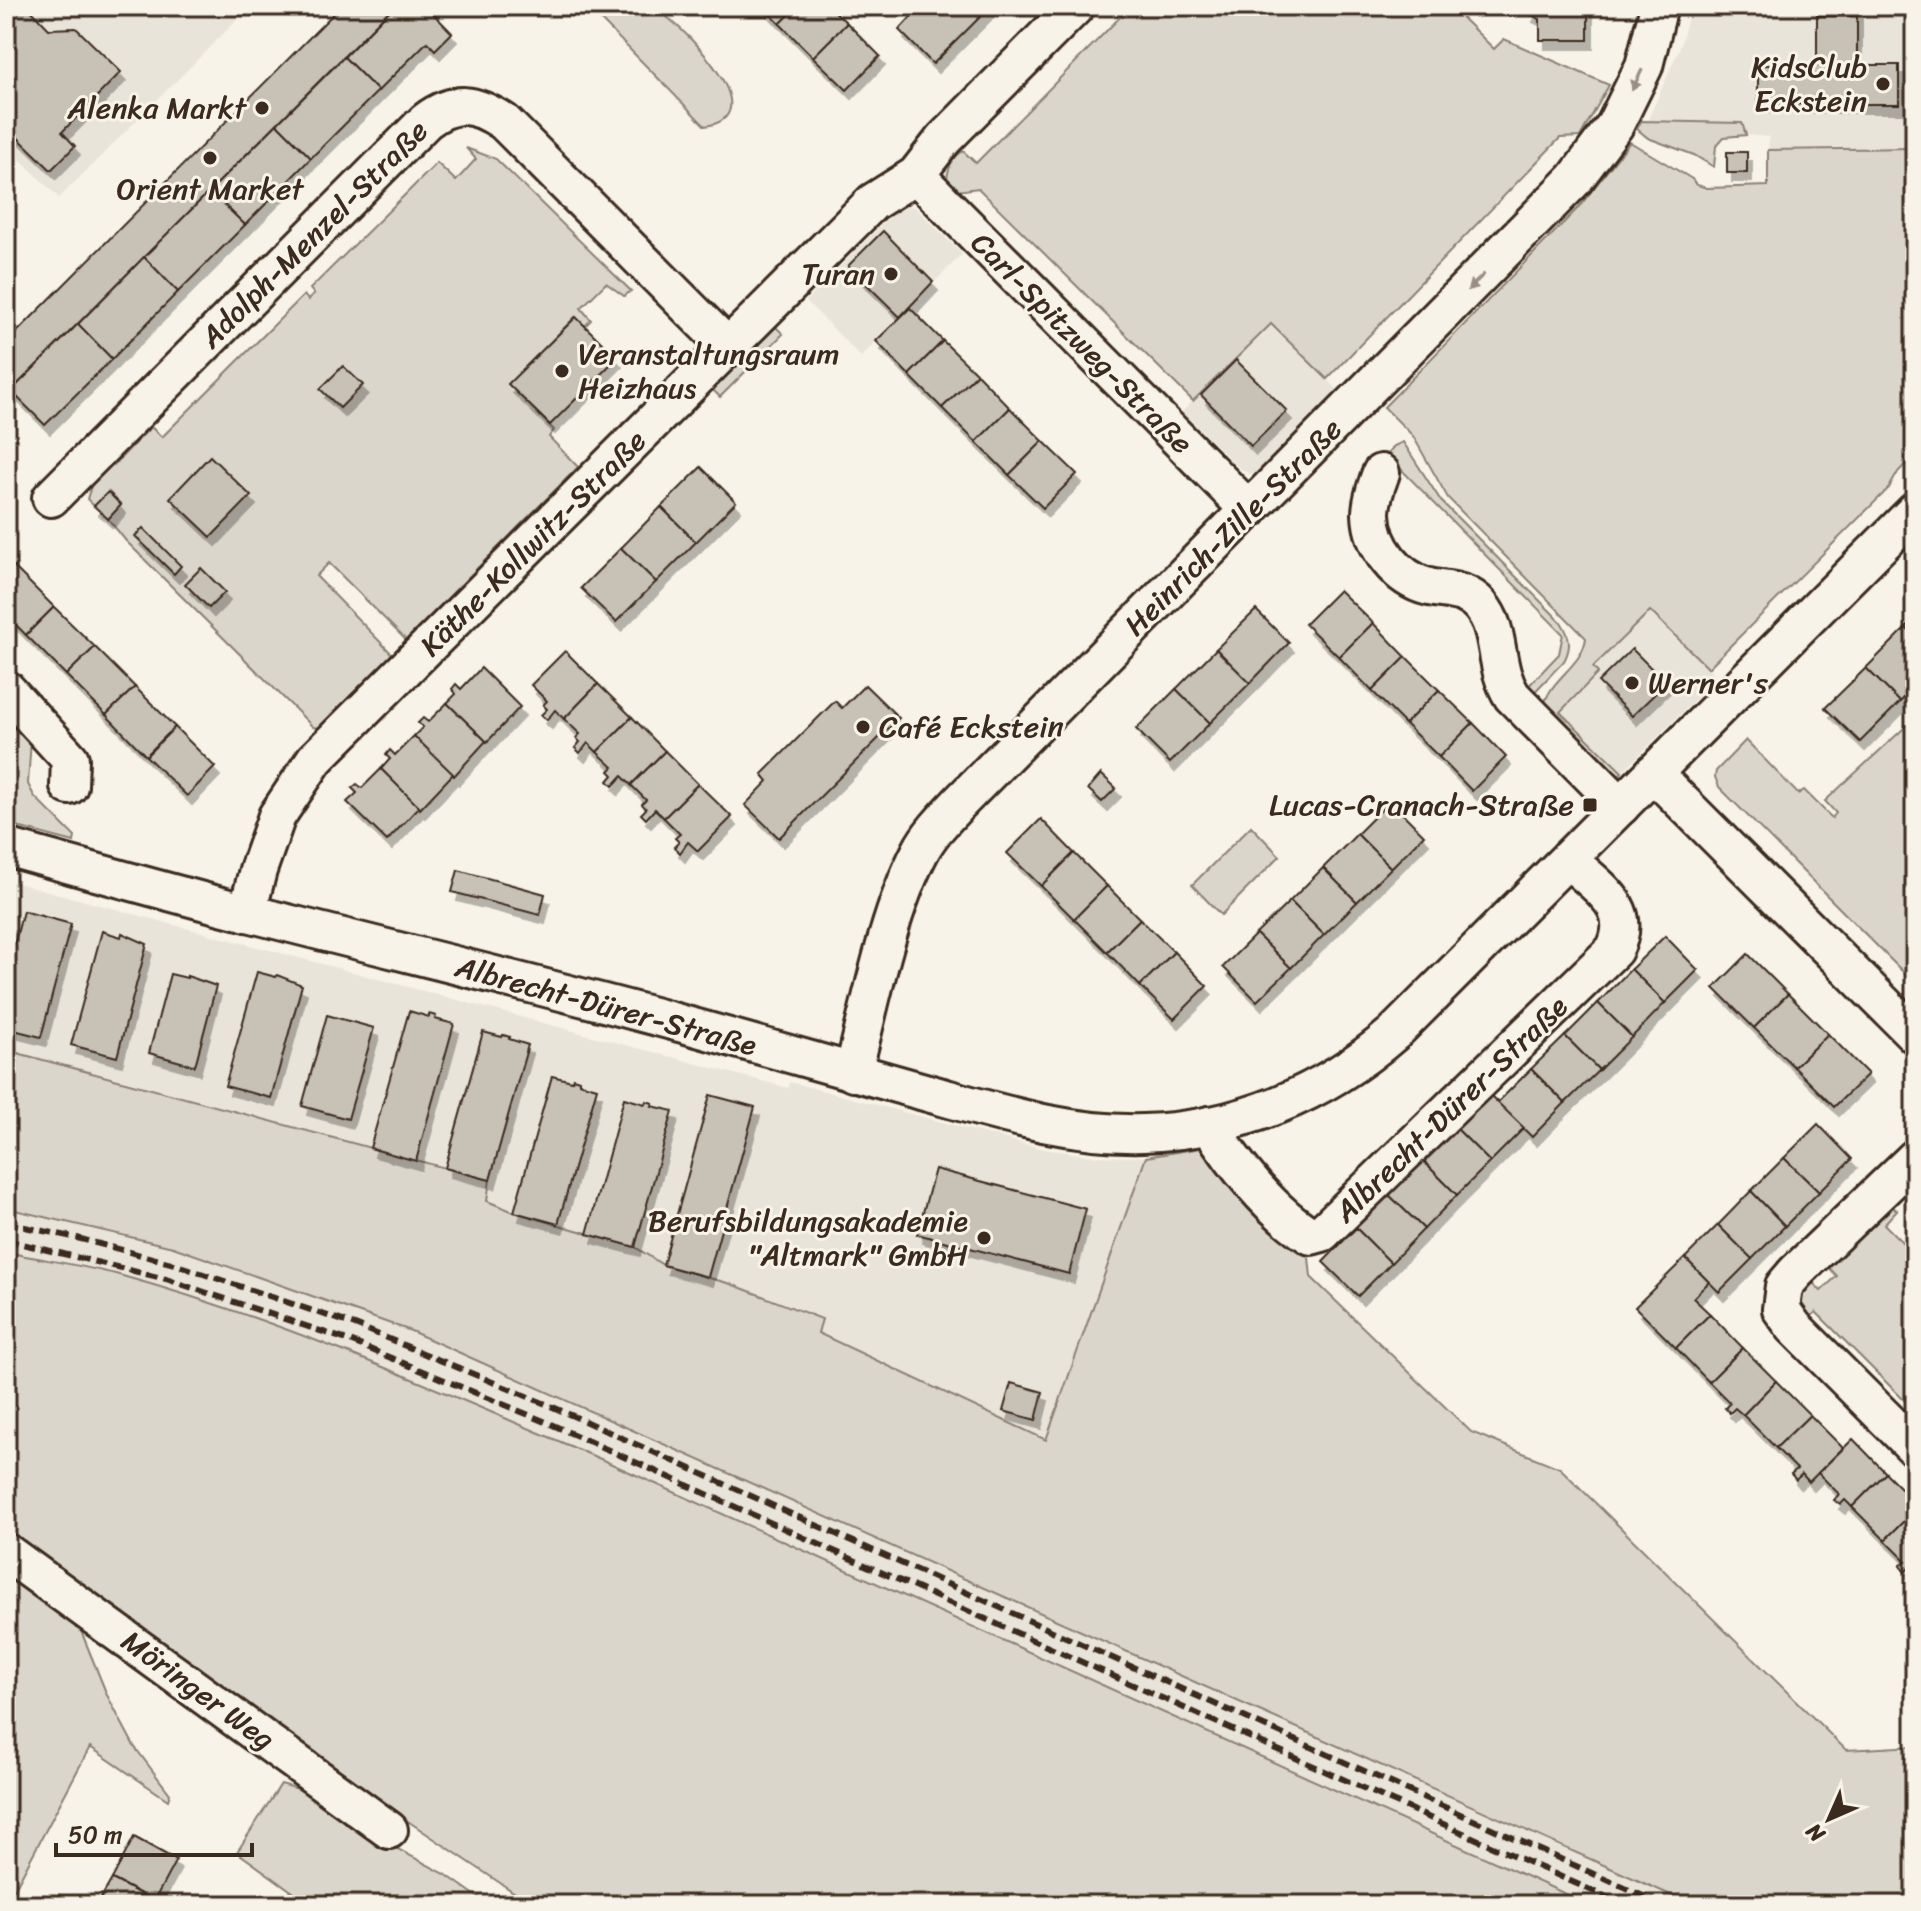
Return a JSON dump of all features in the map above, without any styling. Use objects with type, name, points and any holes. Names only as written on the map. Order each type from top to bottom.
[{"type":"street","name":"Käthe-Kollwitz-Straße","points":[[247,913],[277,816],[315,759],[873,202],[916,175],[944,139],[1076,6]]},
{"type":"street","name":"Heinrich-Zille-Straße","points":[[853,1073],[893,920],[921,850],[934,831],[1581,172],[1615,125],[1644,66],[1659,6]]},
{"type":"street","name":"Adolph-Menzel-Straße","points":[[51,498],[426,121],[440,110],[455,106],[473,106],[504,122],[729,348]]},
{"type":"street","name":"Carl-Spitzweg-Straße","points":[[916,175],[1249,510]]},
{"type":"street","points":[[1381,473],[1371,512],[1373,531],[1384,554],[1412,580],[1428,587],[1460,591],[1476,601],[1492,624],[1502,681],[1512,696],[1621,806]]},
{"type":"street","name":"Albrecht-Dürer-Straße","points":[[6,847],[247,913],[682,1024],[1023,1119],[1068,1127],[1142,1133],[1209,1125],[1262,1112],[1296,1098],[1366,1057],[1394,1033],[1915,511]]},
{"type":"street","points":[[6,689],[70,759],[69,786]]},
{"type":"street","points":[[1653,773],[1915,1035]]},
{"type":"street","name":"Albrecht-Dürer-Straße","points":[[1209,1125],[1239,1170],[1297,1228],[1311,1236],[1322,1233],[1614,950],[1621,936],[1622,922],[1618,908],[1568,859]]},
{"type":"street","points":[[1915,1158],[1796,1272],[1784,1286],[1781,1309],[1794,1327],[1915,1448]]},
{"type":"street","name":"Möringer Weg","points":[[6,1552],[389,1830]]},
{"type":"shaded area","points":[[6,6],[251,6],[59,198],[6,145]]},
{"type":"shaded area","points":[[597,6],[653,6],[678,26],[707,57],[728,92],[730,107],[723,119],[705,126],[595,14]]},
{"type":"shaded area","points":[[1131,6],[1450,6],[1494,49],[1504,39],[1609,85],[1580,137],[1560,138],[1327,379],[1271,324],[1193,401],[978,188],[957,191],[947,178],[956,156],[963,151],[976,163]]},
{"type":"shaded area","points":[[1691,6],[1915,6],[1915,148],[1768,150],[1769,137],[1746,135],[1742,123],[1647,122],[1680,47]]},
{"type":"shaded area","points":[[1641,121],[1742,123],[1746,135],[1724,137],[1716,146],[1714,167],[1694,155],[1648,138],[1637,129]]},
{"type":"shaded area","points":[[1630,142],[1697,185],[1707,188],[1768,186],[1768,150],[1915,148],[1915,454],[1898,472],[1889,488],[1708,668],[1650,611],[1593,667],[1598,673],[1560,712],[1622,772],[1612,782],[1543,710],[1551,689],[1578,657],[1586,638],[1448,498],[1413,436],[1384,407],[1579,207]]},
{"type":"shaded area","points":[[466,148],[496,159],[631,291],[624,296],[606,283],[581,308],[591,320],[585,326],[575,317],[509,384],[554,430],[549,437],[578,467],[406,640],[329,563],[316,576],[392,654],[319,728],[313,727],[126,541],[108,519],[121,505],[109,492],[94,506],[87,499],[93,480],[107,459],[114,465],[151,427],[162,437],[304,295],[308,300],[314,294],[310,289],[437,163],[456,181],[476,159]]},
{"type":"shaded area","points":[[915,207],[962,254],[861,357],[806,301],[897,209]]},
{"type":"shaded area","points":[[771,322],[783,334],[720,397],[708,385]]},
{"type":"shaded area","points":[[1271,323],[1338,390],[1259,471],[1249,474],[1182,412]]},
{"type":"shaded area","points":[[1403,442],[1441,501],[1561,622],[1566,632],[1569,641],[1567,656],[1526,701],[1520,695],[1559,654],[1563,634],[1387,455],[1394,446]]},
{"type":"shaded area","points":[[1650,610],[1717,678],[1622,772],[1559,712],[1597,673],[1592,667]]},
{"type":"shaded area","points":[[6,702],[31,739],[28,784],[34,796],[75,837],[74,842],[6,824]]},
{"type":"shaded area","points":[[1915,718],[1915,984],[1719,787],[1715,777],[1716,771],[1746,740],[1798,794],[1804,790],[1832,818],[1836,813],[1825,801]]},
{"type":"shaded area","points":[[1251,826],[1280,856],[1221,915],[1192,885]]},
{"type":"shaded area","points":[[6,880],[788,1088],[790,1082],[1044,1149],[1095,1156],[1146,1157],[1047,1440],[817,1333],[822,1318],[731,1284],[663,1265],[635,1247],[514,1212],[487,1201],[490,1180],[6,1050]]},
{"type":"shaded area","points":[[6,1050],[490,1180],[487,1201],[514,1212],[635,1247],[663,1265],[731,1284],[822,1319],[818,1333],[1046,1440],[1146,1157],[1201,1148],[1214,1153],[1308,1248],[1311,1277],[1471,1432],[1560,1468],[1846,1750],[1915,1746],[1915,1905],[1693,1905],[411,1331],[173,1247],[6,1208]]},
{"type":"shaded area","points":[[6,1195],[370,1302],[1726,1905],[1574,1905],[6,1264]]},
{"type":"shaded area","points":[[1890,1205],[1897,1210],[1884,1224],[1915,1255],[1915,1411],[1816,1312],[1803,1324],[1796,1288],[1805,1274],[1821,1291],[1837,1276],[1822,1260]]},
{"type":"shaded area","points":[[6,1252],[105,1271],[181,1293],[304,1336],[425,1384],[605,1461],[1590,1905],[533,1905],[342,1777],[148,1633],[6,1533]]},
{"type":"shaded area","points":[[6,1569],[75,1616],[107,1695],[134,1746],[170,1794],[168,1800],[90,1747],[6,1905]]},
{"type":"shaded area","points":[[281,1784],[302,1790],[358,1828],[445,1874],[489,1905],[311,1905],[237,1852]]},
{"type":"building","points":[[6,6],[27,6],[49,29],[76,28],[121,72],[62,132],[75,146],[51,170],[6,126]]},
{"type":"building","points":[[341,6],[394,6],[11,391],[6,386],[6,343]]},
{"type":"building","points":[[394,6],[426,6],[452,33],[435,50],[427,42],[378,91],[344,57]]},
{"type":"building","points":[[762,6],[798,6],[780,24]]},
{"type":"building","points":[[798,6],[829,6],[847,23],[813,57],[780,24]]},
{"type":"building","points":[[921,6],[991,6],[933,64],[899,30]]},
{"type":"building","points":[[1532,6],[1588,6],[1588,40],[1540,40],[1540,19],[1528,13]]},
{"type":"building","points":[[1817,6],[1857,6],[1857,16],[1817,16]]},
{"type":"building","points":[[1817,16],[1857,16],[1857,65],[1899,65],[1899,104],[1758,104],[1758,65],[1817,65]]},
{"type":"building","points":[[847,23],[880,56],[847,90],[813,57]]},
{"type":"building","points":[[344,57],[378,91],[311,158],[277,124]]},
{"type":"building","points":[[277,124],[311,158],[245,225],[210,191]]},
{"type":"building","points":[[1727,152],[1747,152],[1747,173],[1727,173]]},
{"type":"building","points":[[210,191],[245,225],[178,292],[144,257]]},
{"type":"building","name":"Turan","points":[[883,231],[933,282],[900,317],[848,266]]},
{"type":"building","points":[[144,257],[178,292],[112,359],[78,324]]},
{"type":"building","points":[[910,308],[943,341],[909,375],[876,341]]},
{"type":"building","name":"Veranstaltungsraum Heizhaus","points":[[576,317],[617,358],[550,425],[508,384]]},
{"type":"building","points":[[78,324],[112,359],[45,425],[11,391]]},
{"type":"building","points":[[943,341],[977,374],[942,408],[909,375]]},
{"type":"building","points":[[1236,360],[1287,411],[1251,446],[1201,395]]},
{"type":"building","points":[[343,366],[363,385],[340,408],[320,389]]},
{"type":"building","points":[[977,374],[1010,408],[976,442],[942,408]]},
{"type":"building","points":[[1010,408],[1043,441],[1009,475],[976,442]]},
{"type":"building","points":[[1043,441],[1077,474],[1043,508],[1009,475]]},
{"type":"building","points":[[210,456],[251,496],[211,537],[170,498]]},
{"type":"building","points":[[701,467],[736,502],[696,542],[661,507]]},
{"type":"building","points":[[108,492],[121,505],[108,519],[94,506]]},
{"type":"building","points":[[661,507],[696,542],[656,582],[621,548]]},
{"type":"building","points":[[143,528],[181,566],[174,574],[135,536]]},
{"type":"building","points":[[621,548],[656,582],[616,622],[581,588]]},
{"type":"building","points":[[6,559],[14,567],[6,575]]},
{"type":"building","points":[[14,567],[54,607],[26,635],[6,615],[6,575]]},
{"type":"building","points":[[201,568],[225,592],[209,608],[185,584]]},
{"type":"building","points":[[1339,590],[1373,623],[1339,657],[1305,624]]},
{"type":"building","points":[[54,607],[95,647],[66,675],[26,635]]},
{"type":"building","points":[[1256,610],[1289,643],[1250,683],[1216,649]]},
{"type":"building","points":[[1915,618],[1915,637],[1906,628]]},
{"type":"building","points":[[1373,623],[1406,657],[1372,691],[1339,657]]},
{"type":"building","points":[[1906,628],[1915,637],[1915,687],[1900,702],[1866,668]]},
{"type":"building","points":[[95,647],[135,687],[106,715],[66,675]]},
{"type":"building","points":[[1216,649],[1250,683],[1210,723],[1176,689]]},
{"type":"building","name":"Werner's","points":[[1632,649],[1666,683],[1632,716],[1598,682]]},
{"type":"building","points":[[565,651],[598,684],[564,719],[555,710],[547,720],[541,715],[547,709],[543,705],[547,701],[531,685]]},
{"type":"building","points":[[1406,657],[1439,690],[1405,724],[1372,691]]},
{"type":"building","points":[[481,668],[520,707],[487,742],[447,703],[456,694],[452,689],[456,684],[461,689]]},
{"type":"building","points":[[1866,668],[1900,702],[1860,742],[1825,708]]},
{"type":"building","points":[[598,684],[632,717],[597,752],[588,743],[580,753],[575,748],[580,742],[576,738],[580,734],[564,719]]},
{"type":"building","points":[[865,685],[899,718],[779,838],[745,805],[768,781],[762,774],[835,701],[842,708]]},
{"type":"building","points":[[135,687],[175,727],[146,756],[106,715]]},
{"type":"building","points":[[1176,689],[1210,723],[1170,763],[1136,729]]},
{"type":"building","points":[[1439,690],[1473,723],[1439,757],[1405,724]]},
{"type":"building","points":[[447,703],[486,741],[454,776],[414,736],[423,727],[418,723],[423,718],[428,722]]},
{"type":"building","points":[[632,717],[665,751],[631,785],[622,776],[613,786],[608,781],[613,775],[609,771],[613,767],[597,752]]},
{"type":"building","points":[[1473,723],[1506,757],[1472,791],[1439,757]]},
{"type":"building","points":[[175,727],[215,767],[187,796],[146,756]]},
{"type":"building","points":[[414,736],[453,774],[420,809],[381,769],[390,759],[386,755],[390,750],[395,755]]},
{"type":"building","points":[[665,751],[698,784],[664,818],[655,809],[646,819],[641,814],[646,809],[642,804],[646,800],[631,785]]},
{"type":"building","points":[[381,769],[419,807],[387,841],[347,802],[357,793],[352,788],[357,784],[362,788]]},
{"type":"building","points":[[1101,774],[1116,788],[1102,802],[1088,789]]},
{"type":"building","points":[[698,784],[732,817],[698,851],[688,842],[680,853],[674,847],[679,842],[675,838],[680,834],[664,818]]},
{"type":"building","points":[[1390,801],[1424,835],[1391,868],[1357,834]]},
{"type":"building","points":[[1041,819],[1074,853],[1041,886],[1007,853]]},
{"type":"building","points":[[1357,834],[1391,868],[1357,902],[1323,868]]},
{"type":"building","points":[[1074,853],[1107,886],[1074,919],[1041,886]]},
{"type":"building","points":[[1323,868],[1357,902],[1324,935],[1290,901]]},
{"type":"building","points":[[458,870],[545,894],[540,915],[452,892]]},
{"type":"building","points":[[1107,886],[1140,919],[1107,952],[1074,919]]},
{"type":"building","points":[[1290,901],[1324,935],[1291,968],[1256,934]]},
{"type":"building","points":[[23,911],[71,924],[41,1037],[6,1028],[6,976]]},
{"type":"building","points":[[1140,919],[1174,952],[1140,986],[1107,952]]},
{"type":"building","points":[[102,931],[121,937],[122,933],[147,944],[117,1057],[71,1045]]},
{"type":"building","points":[[1256,934],[1291,968],[1257,1001],[1223,967]]},
{"type":"building","points":[[1665,936],[1698,970],[1665,1003],[1631,969]]},
{"type":"building","points":[[1174,952],[1207,986],[1174,1019],[1140,986]]},
{"type":"building","points":[[1748,954],[1788,994],[1754,1028],[1714,988]]},
{"type":"building","points":[[1631,969],[1665,1003],[1632,1037],[1598,1003]]},
{"type":"building","points":[[257,972],[277,975],[302,985],[271,1098],[225,1086]]},
{"type":"building","points":[[170,974],[216,986],[195,1066],[149,1053]]},
{"type":"building","points":[[1788,994],[1828,1034],[1794,1067],[1754,1028]]},
{"type":"building","points":[[1598,1003],[1632,1037],[1599,1070],[1565,1036]]},
{"type":"building","points":[[409,1011],[436,1016],[435,1019],[454,1024],[416,1161],[370,1148]]},
{"type":"building","points":[[327,1015],[374,1028],[348,1119],[302,1106]]},
{"type":"building","points":[[483,1032],[510,1037],[528,1045],[490,1180],[445,1168]]},
{"type":"building","points":[[1828,1034],[1868,1074],[1834,1107],[1794,1067]]},
{"type":"building","points":[[1565,1036],[1599,1070],[1565,1103],[1531,1069]]},
{"type":"building","points":[[1531,1069],[1565,1103],[1532,1137],[1497,1103]]},
{"type":"building","points":[[552,1076],[572,1081],[573,1078],[597,1088],[558,1224],[514,1212]]},
{"type":"building","points":[[1489,1094],[1524,1128],[1490,1162],[1456,1128]]},
{"type":"building","points":[[710,1095],[755,1107],[708,1277],[663,1265]]},
{"type":"building","points":[[624,1098],[645,1104],[646,1101],[653,1103],[652,1106],[673,1111],[635,1247],[587,1234]]},
{"type":"building","points":[[1818,1124],[1852,1159],[1819,1192],[1784,1158]]},
{"type":"building","points":[[1456,1128],[1490,1162],[1457,1195],[1423,1161]]},
{"type":"building","points":[[1784,1158],[1819,1192],[1785,1226],[1751,1191]]},
{"type":"building","points":[[1423,1161],[1457,1195],[1424,1229],[1389,1195]]},
{"type":"building","points":[[935,1169],[1086,1209],[1069,1274],[917,1234]]},
{"type":"building","points":[[1751,1191],[1785,1226],[1752,1259],[1718,1225]]},
{"type":"building","points":[[1389,1195],[1424,1229],[1391,1263],[1356,1228]]},
{"type":"building","points":[[1718,1225],[1752,1259],[1719,1292],[1685,1258]]},
{"type":"building","points":[[1356,1228],[1391,1263],[1358,1296],[1323,1262]]},
{"type":"building","points":[[1685,1258],[1709,1282],[1693,1298],[1710,1314],[1676,1348],[1635,1307]]},
{"type":"building","points":[[1710,1314],[1743,1348],[1709,1382],[1676,1348]]},
{"type":"building","points":[[1743,1348],[1776,1381],[1743,1415],[1735,1408],[1730,1413],[1725,1408],[1730,1403],[1709,1382]]},
{"type":"building","points":[[1776,1381],[1810,1415],[1776,1448],[1743,1415]]},
{"type":"building","points":[[1011,1383],[1043,1392],[1036,1420],[1003,1411]]},
{"type":"building","points":[[1810,1415],[1843,1448],[1809,1482],[1802,1474],[1796,1480],[1791,1474],[1797,1469],[1776,1448]]},
{"type":"building","points":[[1853,1439],[1886,1473],[1852,1507],[1845,1500],[1840,1505],[1834,1500],[1839,1494],[1818,1473]]},
{"type":"building","points":[[1886,1473],[1915,1502],[1915,1510],[1885,1540],[1852,1507]]},
{"type":"building","points":[[1915,1510],[1915,1570],[1911,1566],[1905,1572],[1900,1566],[1906,1561],[1885,1540]]},
{"type":"building","points":[[134,1837],[176,1860],[154,1901],[112,1879]]},
{"type":"building","points":[[112,1879],[154,1901],[152,1905],[97,1905]]},
{"type":"railway","points":[[6,1223],[171,1263],[355,1325],[553,1407],[1663,1905]]},
{"type":"railway","points":[[6,1240],[166,1279],[350,1341],[546,1422],[1624,1905]]},
{"type":"place","name":"KidsClub Eckstein","points":[[1883,84]]},
{"type":"place","name":"Alenka Markt","points":[[262,108]]},
{"type":"place","name":"Orient Market","points":[[210,158]]},
{"type":"place","name":"Turan","points":[[891,274]]},
{"type":"place","name":"Veranstaltungsraum Heizhaus","points":[[562,371]]},
{"type":"place","name":"Werner's","points":[[1632,683]]},
{"type":"place","name":"Café Eckstein","points":[[863,727]]},
{"type":"place","name":"Lucas-Cranach-Straße","points":[[1590,805]]},
{"type":"place","name":"Berufsbildungsakademie \"Altmark\" GmbH","points":[[984,1238]]}]
